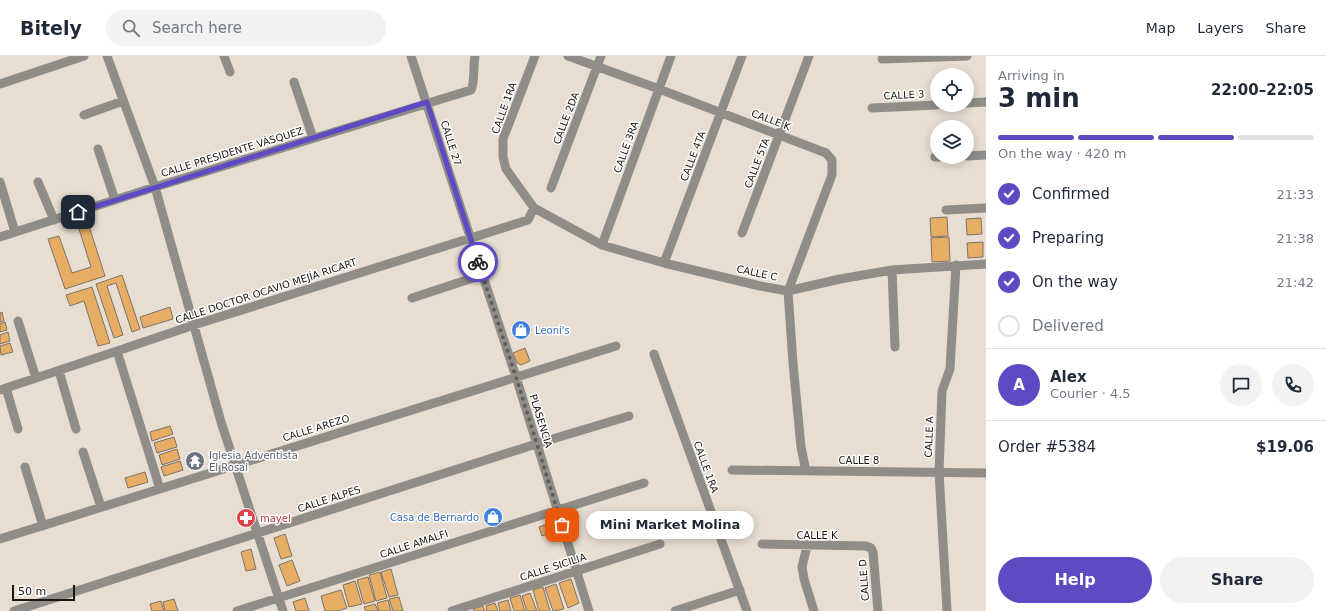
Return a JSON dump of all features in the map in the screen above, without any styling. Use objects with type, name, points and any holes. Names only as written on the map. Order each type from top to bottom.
[{"type":"street","points":[[0,84],[84,56]]},
{"type":"street","points":[[107,56],[155,187],[234,465],[283,611]]},
{"type":"street","points":[[224,56],[230,72]]},
{"type":"street","name":"CALLE 27","points":[[411,56],[469,237]]},
{"type":"street","name":"CALLE PRESIDENTE VÁSQUEZ","points":[[0,236],[427,102],[471,90],[473,85],[475,56]]},
{"type":"street","name":"CALLE 1RA","points":[[534,208],[506,169],[503,156],[503,139],[535,56]]},
{"type":"street","name":"CALLE K","points":[[568,56],[659,88],[826,152],[832,160],[832,175],[788,291]]},
{"type":"street","name":"CALLE 2DA","points":[[551,188],[601,56]]},
{"type":"street","name":"CALLE 3RA","points":[[602,246],[672,56]]},
{"type":"street","name":"CALLE 4TA","points":[[664,263],[742,56]]},
{"type":"street","name":"CALLE 5TA","points":[[742,233],[809,56]]},
{"type":"street","points":[[882,59],[967,56]]},
{"type":"street","points":[[294,82],[313,138]]},
{"type":"street","points":[[84,115],[123,101]]},
{"type":"street","points":[[974,103],[986,102]]},
{"type":"street","name":"CALLE 3","points":[[872,108],[930,104]]},
{"type":"street","points":[[98,149],[116,200]]},
{"type":"street","points":[[974,156],[986,155]]},
{"type":"street","points":[[0,182],[15,232]]},
{"type":"street","points":[[38,182],[54,220]]},
{"type":"street","name":"CALLE DOCTOR OCAVIO MEJÍA RICART","points":[[3,389],[194,325],[469,237],[528,220],[534,208]]},
{"type":"street","name":"CALLE C","points":[[534,208],[602,246],[664,263],[760,286],[788,291],[840,279],[892,270],[986,264]]},
{"type":"street","points":[[946,210],[986,208]]},
{"type":"street","name":"PLASENCIA","points":[[469,237],[516,377],[588,611]]},
{"type":"street","name":"CALLE A","points":[[947,611],[939,472],[942,391],[950,369],[956,265]]},
{"type":"street","points":[[892,270],[895,347]]},
{"type":"street","points":[[412,298],[482,275]]},
{"type":"street","points":[[788,291],[801,447],[806,471]]},
{"type":"street","points":[[18,321],[36,378]]},
{"type":"street","name":"CALLE AREZO","points":[[0,539],[616,346]]},
{"type":"street","points":[[117,352],[160,488]]},
{"type":"street","name":"CALLE 1RA","points":[[654,354],[747,611]]},
{"type":"street","points":[[59,371],[76,429]]},
{"type":"street","points":[[3,389],[18,429]]},
{"type":"street","name":"CALLE ALPES","points":[[14,611],[536,444],[629,416]]},
{"type":"street","points":[[83,452],[101,507]]},
{"type":"street","points":[[24,467],[43,526]]},
{"type":"street","name":"CALLE 8","points":[[732,470],[986,473]]},
{"type":"street","name":"CALLE AMALFI","points":[[237,611],[644,483]]},
{"type":"street","name":"CALLE SICILIA","points":[[452,611],[660,544]]},
{"type":"street","name":"CALLE K","points":[[762,544],[866,546],[870,548]]},
{"type":"street","points":[[807,546],[802,567],[807,592],[814,611]]},
{"type":"street","name":"CALLE D","points":[[870,548],[873,552],[878,611]]},
{"type":"street","points":[[675,611],[740,590]]},
{"type":"building","points":[[947,217],[948,236],[931,237],[930,218]]},
{"type":"building","points":[[981,218],[982,234],[967,235],[966,219]]},
{"type":"building","points":[[89,226],[105,276],[65,289],[48,239],[59,236],[72,273],[91,267],[79,229]]},
{"type":"building","points":[[949,237],[950,261],[932,262],[931,238]]},
{"type":"building","points":[[983,242],[983,257],[968,258],[967,243]]},
{"type":"building","points":[[122,275],[140,329],[132,332],[116,283],[107,286],[123,335],[114,338],[96,284]]},
{"type":"building","points":[[92,287],[110,343],[98,346],[84,301],[70,306],[66,295]]},
{"type":"building","points":[[170,307],[173,319],[143,328],[140,317]]},
{"type":"building","points":[[2,312],[4,321],[0,322],[0,313]]},
{"type":"building","points":[[5,322],[7,330],[0,332],[0,324]]},
{"type":"building","name":"Leoni's","points":[[526,323],[529,333],[516,337],[513,327]]},
{"type":"building","points":[[8,332],[10,341],[0,344],[0,335]]},
{"type":"building","points":[[10,343],[13,352],[1,355],[0,346]]},
{"type":"building","points":[[525,348],[530,361],[521,365],[517,363],[513,353]]},
{"type":"building","points":[[170,426],[173,434],[152,441],[150,432]]},
{"type":"building","points":[[174,437],[177,447],[157,453],[154,443]]},
{"type":"building","points":[[177,449],[180,459],[162,465],[159,455]]},
{"type":"building","points":[[180,461],[183,470],[164,476],[161,467]]},
{"type":"building","points":[[145,472],[148,482],[128,488],[125,478]]},
{"type":"building","points":[[550,523],[553,532],[542,536],[539,527]]},
{"type":"building","points":[[285,534],[292,556],[281,559],[274,538]]},
{"type":"building","points":[[251,549],[256,569],[246,571],[241,552]]},
{"type":"building","points":[[292,560],[300,581],[287,586],[279,565]]},
{"type":"building","points":[[391,569],[398,595],[389,597],[381,572]]},
{"type":"building","points":[[380,572],[387,598],[376,601],[369,575]]},
{"type":"building","points":[[368,577],[375,601],[364,604],[357,580]]},
{"type":"building","points":[[571,579],[579,603],[568,608],[559,583]]},
{"type":"building","points":[[355,581],[362,604],[349,607],[343,585]]},
{"type":"building","points":[[556,584],[564,609],[553,611],[545,588]]},
{"type":"building","points":[[543,587],[550,611],[539,611],[533,590]]},
{"type":"building","points":[[341,590],[347,608],[337,611],[325,611],[321,596]]},
{"type":"building","points":[[530,593],[537,611],[527,611],[522,596]]},
{"type":"building","points":[[520,595],[525,611],[514,611],[510,598]]},
{"type":"building","points":[[399,597],[403,611],[393,611],[389,599]]},
{"type":"building","points":[[305,598],[309,611],[296,611],[293,602]]},
{"type":"building","points":[[174,599],[178,611],[165,611],[163,602]]},
{"type":"building","points":[[388,600],[391,611],[379,611],[377,603]]},
{"type":"building","points":[[508,600],[511,611],[500,611],[498,603]]},
{"type":"building","points":[[161,601],[164,611],[152,611],[150,604]]},
{"type":"building","points":[[495,603],[498,611],[487,611],[486,606]]},
{"type":"building","points":[[375,604],[378,611],[366,611],[364,607]]},
{"type":"building","points":[[483,606],[485,611],[474,611],[473,609]]},
{"type":"way so far","points":[[478,262],[516,377],[562,525]]},
{"type":"place","name":"Leoni's","points":[[521,330]]},
{"type":"place","name":"Iglesia Adventista El Rosal","points":[[195,461]]},
{"type":"place","name":"Casa de Bernardo","points":[[493,517]]},
{"type":"place","name":"mayel","points":[[246,518]]},
{"type":"place","name":"Mini Market Molina","points":[[562,525]]},
{"type":"route","points":[[78,212],[427,102],[478,262]]}]
